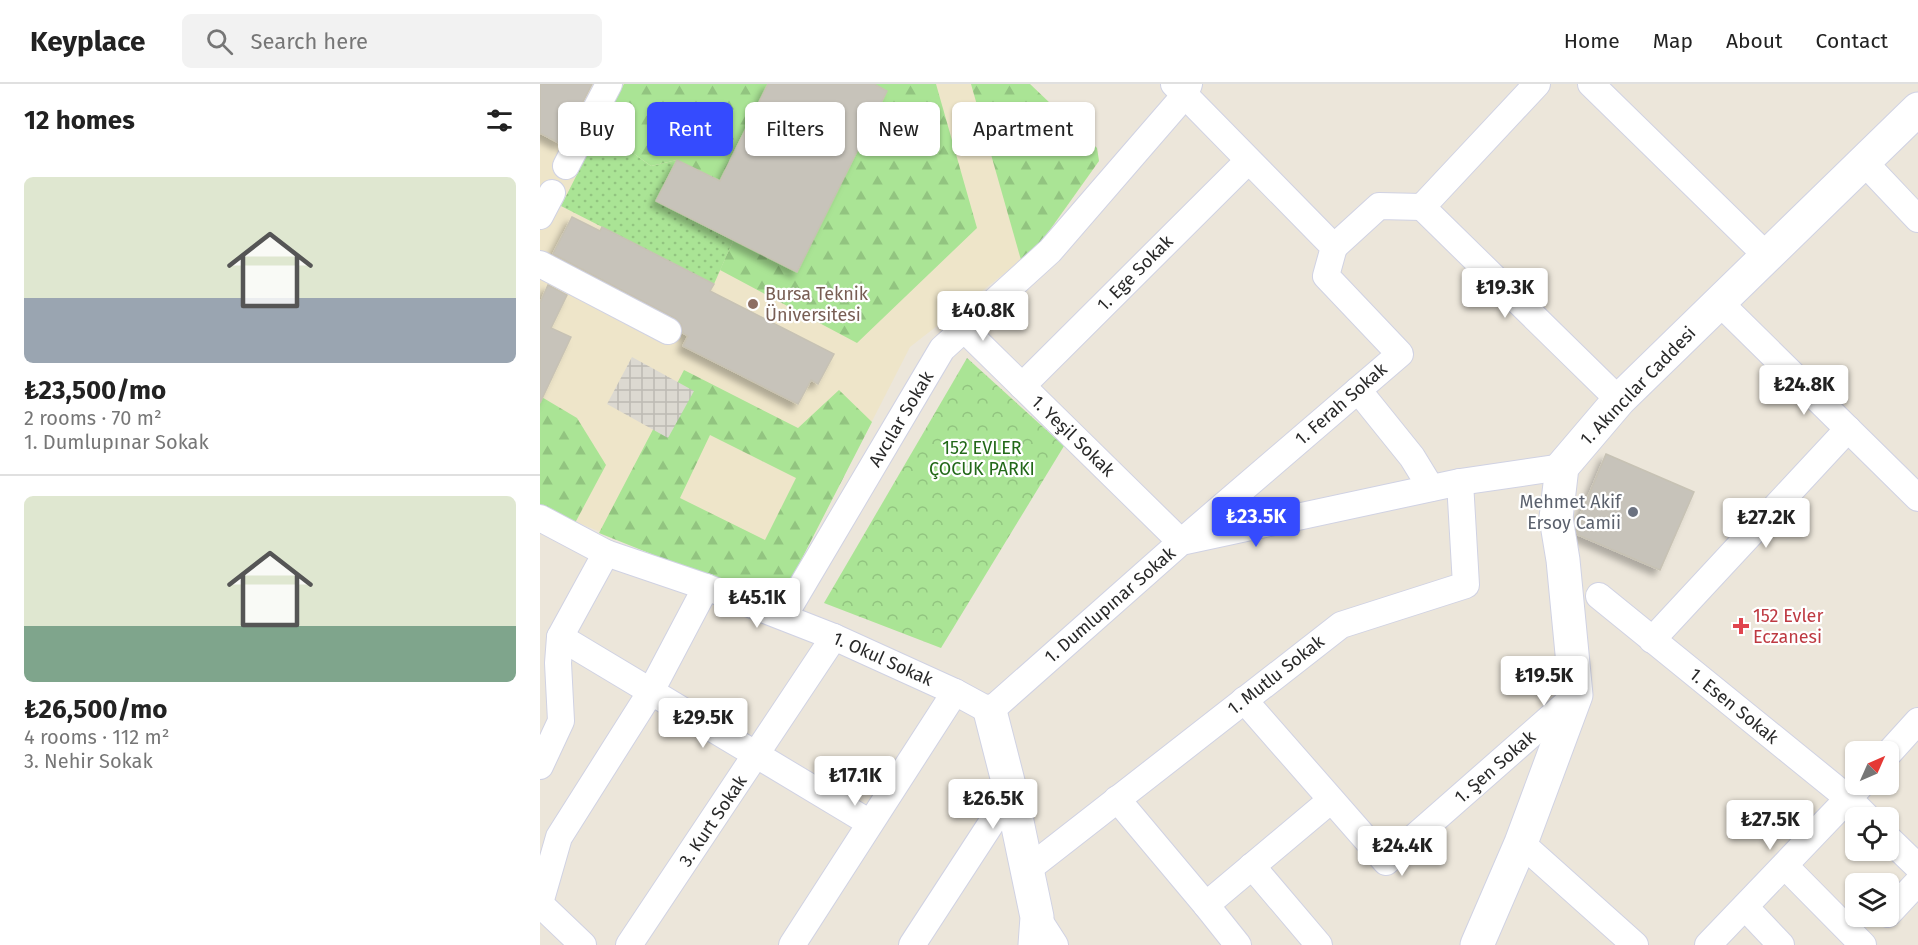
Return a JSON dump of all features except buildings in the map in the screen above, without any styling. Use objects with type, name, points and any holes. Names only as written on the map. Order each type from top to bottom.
[{"type":"street","points":[[566,166],[609,84]]},
{"type":"street","points":[[1422,207],[1537,84]]},
{"type":"street","points":[[1591,84],[1767,256]]},
{"type":"street","points":[[1183,88],[1248,161],[1334,247],[1379,206],[1422,207],[1619,400]]},
{"type":"street","name":"Avcılar Sokak","points":[[784,616],[942,349],[1050,251],[1183,88]]},
{"type":"street","name":"1. Akıncılar Caddesi","points":[[1562,467],[1619,400],[1918,109]]},
{"type":"street","name":"1. Ege Sokak","points":[[1022,386],[1248,161]]},
{"type":"street","points":[[1864,162],[1918,219]]},
{"type":"street","points":[[540,216],[552,193]]},
{"type":"street","name":"1. Ferah Sokak","points":[[1181,542],[1400,354],[1326,276],[1334,247]]},
{"type":"street","points":[[540,264],[668,331]]},
{"type":"street","points":[[1720,303],[1918,498]]},
{"type":"street","name":"1. Yeşil Sokak","points":[[964,329],[1181,542]]},
{"type":"street","points":[[1358,390],[1412,456],[1431,488]]},
{"type":"street","points":[[1652,640],[1848,429]]},
{"type":"street","points":[[1477,945],[1521,843],[1576,695],[1563,560],[1556,518],[1562,467]]},
{"type":"street","name":"1. Dumlupınar Sokak","points":[[990,711],[1181,542],[1460,482],[1562,467]]},
{"type":"street","name":"1. Mutlu Sokak","points":[[1027,870],[1341,625],[1466,585],[1460,482]]},
{"type":"street","name":"1. Okul Sokak","points":[[540,518],[606,553],[706,587],[834,636],[955,692],[990,711]]},
{"type":"street","points":[[541,763],[561,721],[553,649],[606,553]]},
{"type":"street","points":[[583,945],[540,903],[560,837],[650,693],[706,587]]},
{"type":"street","name":"1. Esen Sokak","points":[[1599,596],[1652,640],[1845,784]]},
{"type":"street","name":"3. Kurt Sokak","points":[[629,945],[757,756],[834,636]]},
{"type":"street","points":[[553,649],[650,693],[870,823]]},
{"type":"street","points":[[792,945],[955,692]]},
{"type":"street","name":"1. Şen Sokak","points":[[1244,700],[1386,862],[1576,695]]},
{"type":"street","points":[[990,711],[1011,793],[1027,870],[1036,931],[1055,945]]},
{"type":"street","points":[[1899,742],[1918,721]]},
{"type":"street","points":[[912,945],[1011,793]]},
{"type":"street","points":[[1708,945],[1853,795]]},
{"type":"street","points":[[1117,799],[1238,945]]},
{"type":"street","points":[[1206,905],[1331,800]]},
{"type":"street","points":[[1521,843],[1635,945]]},
{"type":"street","points":[[1899,849],[1918,867]]},
{"type":"street","points":[[1252,866],[1319,945]]},
{"type":"street","points":[[1785,866],[1862,944],[1877,927]]},
{"type":"street","points":[[1899,903],[1918,882]]},
{"type":"street","points":[[1745,907],[1781,945]]},
{"type":"shaded area","name":"Bursa Teknik Üniversitesi","points":[[540,84],[1030,84],[1049,102],[952,102],[952,156],[1095,156],[1095,146],[1097,148],[1099,161],[1037,248],[910,347],[778,605],[540,507]]},
{"type":"shaded area","points":[[632,357],[694,391],[668,438],[607,404]]},
{"type":"green space","points":[[624,84],[768,84],[759,102],[745,102],[745,130],[733,155],[733,102],[647,102],[647,156],[732,156],[720,181],[677,160],[651,166],[635,154],[635,102],[614,102]]},
{"type":"green space","points":[[874,84],[936,84],[952,140],[952,156],[956,156],[977,228],[857,343],[720,270],[734,239],[797,271],[857,151],[857,156],[940,156],[940,102],[882,102],[887,91]]},
{"type":"green space","points":[[971,84],[1030,84],[1049,102],[976,102]]},
{"type":"green space","points":[[1095,146],[1099,161],[1037,248],[1021,260],[991,156],[1095,156]]},
{"type":"green space","points":[[635,154],[651,166],[677,160],[656,201],[734,239],[714,284],[561,206],[586,156]]},
{"type":"green space","name":"152 EVLER ÇOCUK PARKI","points":[[967,358],[1064,446],[941,648],[824,603]]},
{"type":"green space","points":[[684,370],[798,428],[839,390],[872,422],[778,605],[599,533]],"holes":[[[710,435],[796,478],[765,540],[680,498]]]},
{"type":"green space","points":[[540,396],[577,418],[606,465],[575,523],[540,507]]},
{"type":"place","name":"Bursa Teknik Üniversitesi","points":[[753,304]]},
{"type":"place","name":"Mehmet Akif Ersoy Camii","points":[[1633,512]]},
{"type":"place","name":"152 Evler Eczanesi","points":[[1741,626]]}]
